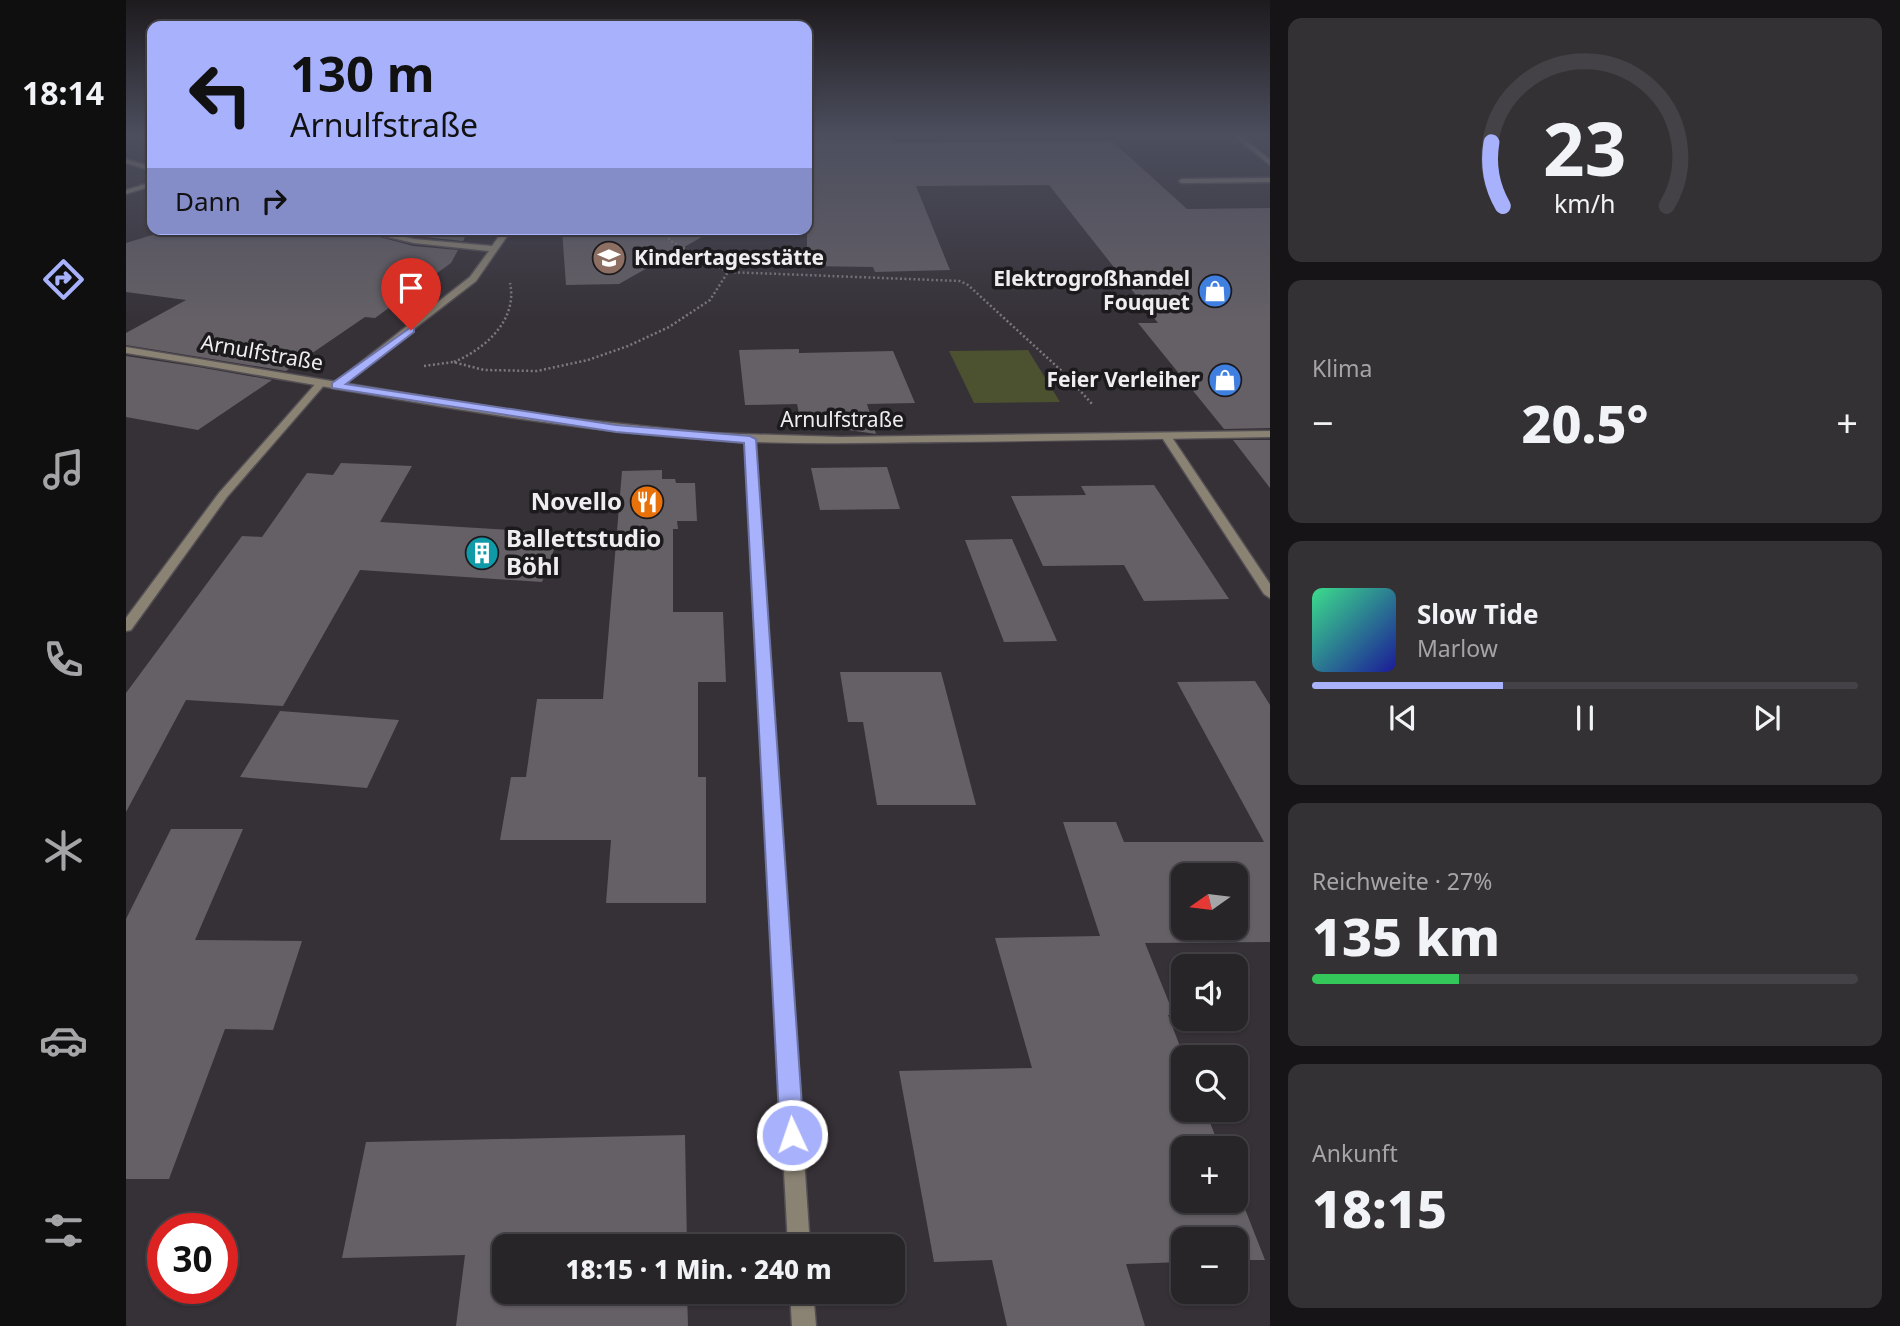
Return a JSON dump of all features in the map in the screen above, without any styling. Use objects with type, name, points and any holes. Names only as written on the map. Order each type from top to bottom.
[{"type":"street","points":[[389,235],[438,244],[495,249]]},
{"type":"street","points":[[336,386],[473,279],[504,235]]},
{"type":"street","name":"Arnulfstraße","points":[[126,350],[336,386],[616,428],[750,439],[1270,434]]},
{"type":"street","points":[[126,626],[223,495],[321,383]]},
{"type":"street","points":[[1166,436],[1270,594]]},
{"type":"street","points":[[750,439],[798,1234]]},
{"type":"street","points":[[803,1304],[804,1326]]},
{"type":"path","points":[[669,235],[669,240],[728,272],[960,281],[968,285],[1065,374],[1104,417],[1115,437]]},
{"type":"path","points":[[418,367],[453,362],[471,356],[485,345],[509,311],[513,297],[510,283],[514,272]]},
{"type":"path","points":[[453,362],[484,370],[537,371],[628,346],[669,327],[710,300],[728,272]]},
{"type":"path","points":[[542,532],[554,527]]},
{"type":"green space","points":[[1028,350],[1060,402],[974,403],[949,351]]},
{"type":"building","points":[[812,197],[920,197],[950,270],[875,272],[873,267],[807,266],[807,235],[812,235]]},
{"type":"building","points":[[1058,197],[1174,197],[1187,209],[1270,208],[1270,428],[1224,429],[1138,323],[1158,323]]},
{"type":"building","points":[[152,235],[373,235],[413,246],[458,250],[451,263],[375,318],[365,317],[286,371],[126,345],[126,333],[186,300],[126,292],[126,243]]},
{"type":"building","points":[[409,235],[466,235],[463,241]]},
{"type":"building","name":"Kindertagesstätte","points":[[562,235],[705,235],[619,284],[566,285]]},
{"type":"building","points":[[799,349],[799,353],[893,351],[915,403],[867,404],[876,434],[801,423],[797,404],[745,405],[739,350]]},
{"type":"building","points":[[126,356],[272,380],[198,430],[126,417]]},
{"type":"building","points":[[1233,440],[1270,440],[1270,488]]},
{"type":"building","points":[[341,463],[412,466],[380,522],[560,533],[542,582],[360,570],[283,706],[186,700],[126,812],[126,693],[242,536],[262,537],[307,473],[333,475]]},
{"type":"building","points":[[887,467],[900,509],[820,510],[811,468]]},
{"type":"building","points":[[662,470],[662,479],[675,479],[676,483],[695,483],[697,521],[677,521],[678,529],[673,529],[673,612],[723,612],[726,682],[698,682],[698,777],[706,777],[706,903],[606,903],[611,840],[500,840],[511,777],[526,777],[537,699],[603,699],[622,471]]},
{"type":"building","points":[[1154,485],[1229,599],[1144,601],[1124,565],[1043,566],[1011,496],[1086,495],[1081,486]]},
{"type":"building","points":[[1012,539],[1057,641],[1004,642],[965,540]]},
{"type":"building","points":[[840,672],[941,672],[976,805],[877,805],[863,722],[848,722]]},
{"type":"building","points":[[1255,681],[1270,705],[1270,942],[1145,943],[1171,1008],[1171,1015],[1168,1015],[1171,1031],[1174,1031],[1179,1045],[1171,1045],[1171,1122],[1210,1122],[1215,1136],[1171,1136],[1171,1213],[1247,1213],[1265,1260],[1248,1260],[1248,1227],[1171,1227],[1171,1262],[1126,1264],[1145,1326],[1007,1326],[992,1260],[934,1262],[899,1071],[1032,1068],[995,938],[1100,936],[1063,822],[1116,822],[1124,842],[1264,842],[1177,682]]},
{"type":"building","points":[[280,711],[399,720],[367,788],[240,777]]},
{"type":"building","points":[[171,829],[243,829],[195,940],[302,941],[273,1030],[225,1029],[169,1179],[126,1179],[126,919]]},
{"type":"building","points":[[685,1135],[687,1234],[492,1234],[492,1304],[687,1304],[688,1326],[456,1326],[465,1255],[342,1258],[366,1142]]},
{"type":"place","name":"Kindertagesstätte","points":[[609,258]]},
{"type":"place","name":"Elektrogroßhandel Fouquet","points":[[1215,291]]},
{"type":"place","name":"Feier Verleiher","points":[[1225,380]]},
{"type":"place","name":"Novello","points":[[647,502]]},
{"type":"place","name":"Ballettstudio Böhl","points":[[482,553]]},
{"type":"route","points":[[411,330],[336,386],[616,428],[750,439],[792,1135]]}]
